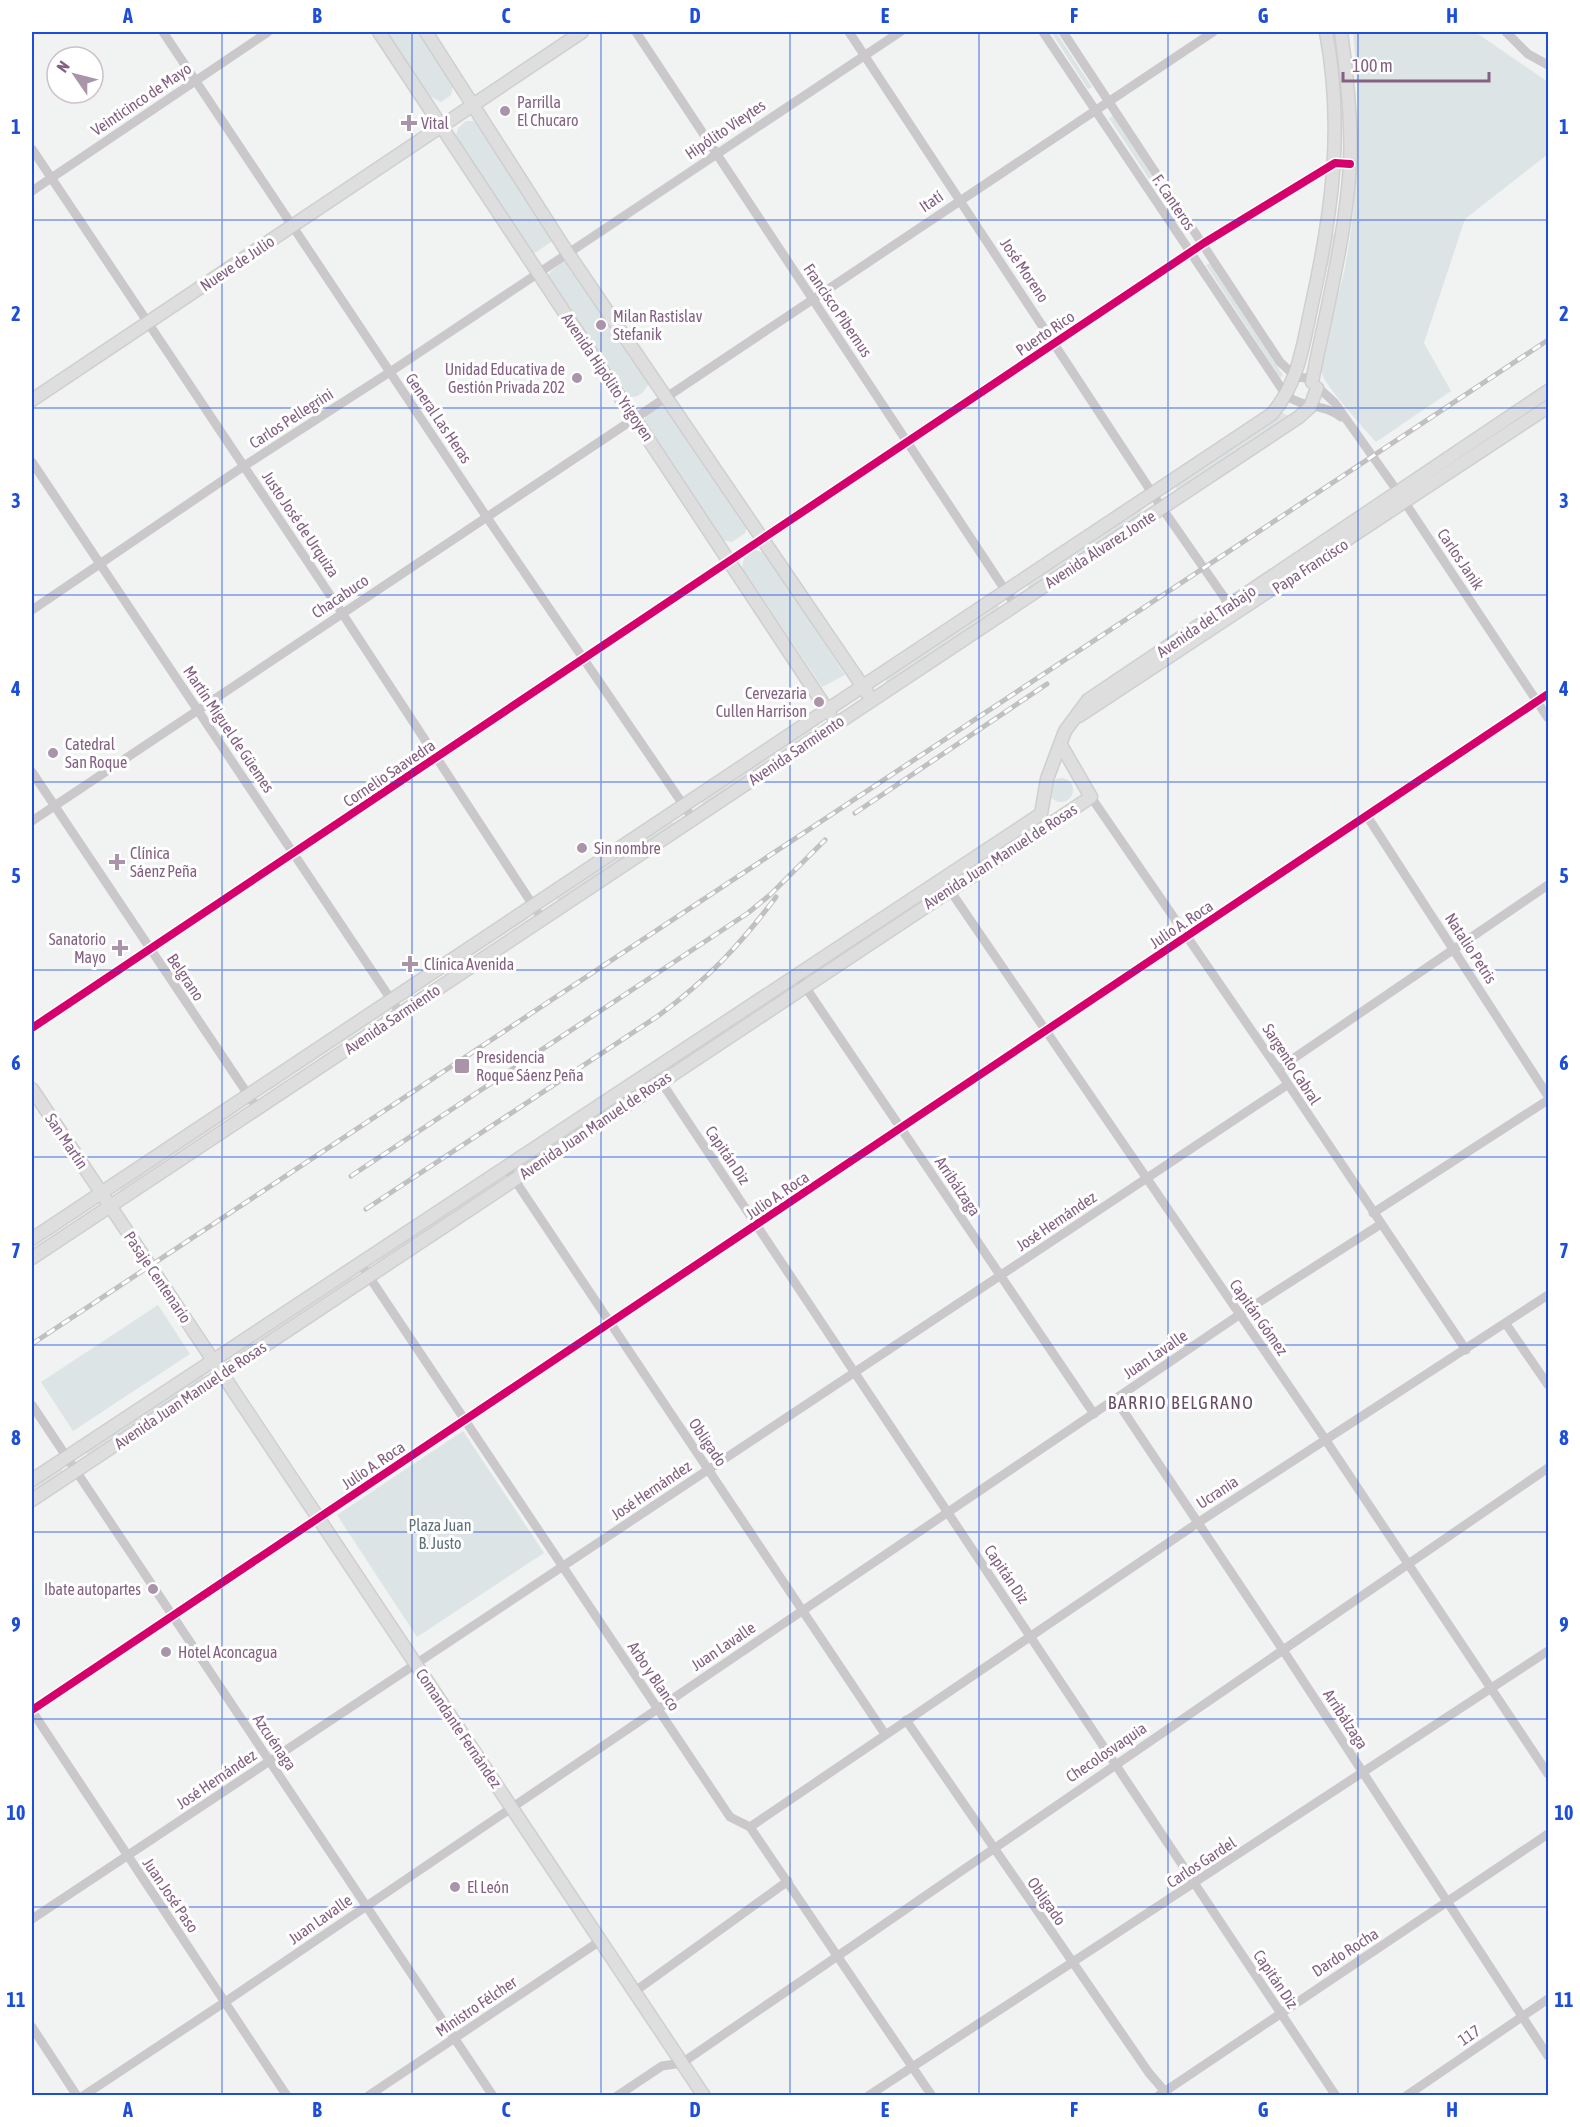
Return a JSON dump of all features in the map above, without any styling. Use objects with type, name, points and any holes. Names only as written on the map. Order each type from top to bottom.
[{"type":"main road","name":"Avenida Hipólito Yrigoyen","points":[[379,32],[837,723]]},
{"type":"main road","points":[[426,32],[567,252],[872,700]]},
{"type":"main road","name":"Nueve de Julio","points":[[32,400],[582,32]]},
{"type":"main road","name":"Avenida Álvarez Jonte","points":[[861,686],[1272,414],[1286,395],[1296,377],[1325,246],[1335,163],[1335,114],[1326,32]]},
{"type":"main road","points":[[1310,407],[1341,237],[1350,164],[1348,86],[1341,32]]},
{"type":"main road","points":[[1398,492],[1548,391]]},
{"type":"main road","name":"Avenida Álvarez Jonte","points":[[872,700],[1310,407]]},
{"type":"main road","name":"Papa Francisco","points":[[1233,610],[1406,504],[1548,407]]},
{"type":"main road","name":"Avenida del Trabajo","points":[[1061,745],[1070,721],[1088,700],[1233,610],[1398,492]]},
{"type":"main road","name":"Avenida Sarmiento","points":[[32,1239],[861,686]]},
{"type":"main road","name":"Avenida Sarmiento","points":[[32,1258],[872,700]]},
{"type":"main road","name":"Avenida Juan Manuel de Rosas","points":[[32,1480],[798,975],[1091,797],[1061,745]]},
{"type":"main road","name":"Avenida Juan Manuel de Rosas","points":[[32,1500],[805,986],[946,884],[1041,814],[1047,779],[1061,745]]},
{"type":"main road","points":[[1047,779],[1058,770],[1075,770]]},
{"type":"main road","points":[[1043,808],[1050,815],[1060,817]]},
{"type":"main road","name":"San Martín","points":[[32,1089],[102,1193]]},
{"type":"main road","name":"Pasaje Centenario","points":[[102,1193],[213,1360]]},
{"type":"main road","name":"Comandante Fernández","points":[[213,1360],[704,2096]]},
{"type":"street","name":"General Las Heras","points":[[163,32],[486,516],[693,819]]},
{"type":"street","name":"Veinticinco de Mayo","points":[[32,191],[267,32]]},
{"type":"street","name":"Francisco Pibernus","points":[[636,32],[1015,605]]},
{"type":"street","name":"José Moreno","points":[[849,32],[1055,342],[1162,508],[1233,610]]},
{"type":"street","name":"Hipólito Vieytes","points":[[567,252],[900,32]]},
{"type":"street","name":"F. Canteros","points":[[1043,32],[1286,395],[1310,407]]},
{"type":"street","name":"F. Canteros","points":[[1063,32],[1204,243],[1280,362],[1296,377],[1306,378],[1315,385]]},
{"type":"street","name":"Itatí","points":[[666,396],[1213,32]]},
{"type":"street","points":[[1506,32],[1528,54],[1548,65]]},
{"type":"street","name":"Justo José de Urquiza","points":[[32,149],[342,613],[542,919]]},
{"type":"street","points":[[1335,163],[1350,164]]},
{"type":"street","name":"Puerto Rico","points":[[761,540],[1204,243],[1335,163]]},
{"type":"street","name":"Carlos Pellegrini","points":[[32,610],[567,252]]},
{"type":"street","name":"Carlos Janik","points":[[1315,385],[1328,396],[1398,492],[1548,718]]},
{"type":"street","name":"Chacabuco","points":[[32,821],[666,396]]},
{"type":"street","points":[[1310,407],[1329,410],[1345,420]]},
{"type":"street","name":"Martín Miguel de Güemes","points":[[32,462],[400,1013]]},
{"type":"street","name":"Cornelio Saavedra","points":[[32,1028],[761,540]]},
{"type":"street","name":"Julio A. Roca","points":[[32,1711],[1548,694]]},
{"type":"street","name":"Belgrano","points":[[32,772],[149,950],[257,1108]]},
{"type":"street","name":"Sargento Cabral","points":[[1091,797],[1278,1069],[1466,1350]]},
{"type":"street","name":"Natalio Petris","points":[[1367,816],[1548,1098]]},
{"type":"street","name":"Capitán Gómez","points":[[946,884],[1325,1439],[1548,1774]]},
{"type":"street","points":[[1278,1069],[1548,885]]},
{"type":"street","name":"Arribálzaga","points":[[798,975],[1094,1414]]},
{"type":"street","name":"Capitán Diz","points":[[654,1070],[1336,2096]]},
{"type":"street","name":"José Hernández","points":[[32,1919],[1287,1085]]},
{"type":"street","points":[[1373,1213],[1548,1098]]},
{"type":"street","name":"Obligado","points":[[506,1167],[885,1734]]},
{"type":"street","name":"Juan Lavalle","points":[[83,2096],[1239,1315],[1381,1224]]},
{"type":"street","name":"Arbo y Blanco","points":[[360,1263],[730,1817],[750,1827],[932,2096]]},
{"type":"street","name":"Ucrania","points":[[906,1720],[1199,1522],[1548,1295]]},
{"type":"street","points":[[1506,1324],[1548,1385]]},
{"type":"street","name":"Arribálzaga","points":[[1116,1400],[1199,1522],[1548,2056]]},
{"type":"street","name":"Azcuénaga","points":[[32,1406],[493,2096]]},
{"type":"street","name":"Checolosvaquia","points":[[617,2096],[662,2066],[682,2063],[840,1958],[992,1849],[1410,1565],[1548,1468]]},
{"type":"street","name":"Carlos Gardel","points":[[868,2096],[1548,1651]]},
{"type":"street","name":"Juan José Paso","points":[[32,1711],[287,2096]]},
{"type":"street","points":[[750,1827],[906,1720]]},
{"type":"street","name":"Obligado","points":[[906,1720],[992,1849],[1164,2094]]},
{"type":"street","name":"Dardo Rocha","points":[[1164,2094],[1280,2012],[1447,1904],[1548,1834]]},
{"type":"street","points":[[634,1992],[788,1881]]},
{"type":"street","name":"Ministro Félcher","points":[[368,2096],[600,1941]]},
{"type":"street","name":"117","points":[[1406,2096],[1548,1999]]},
{"type":"street","points":[[32,2027],[77,2096]]},
{"type":"green space","points":[[385,32],[418,32],[453,85],[451,95],[441,102],[430,96]]},
{"type":"green space","points":[[1051,32],[1056,32],[1092,87],[1088,89]]},
{"type":"green space","points":[[1353,32],[1475,32],[1548,82],[1548,154],[1465,219],[1424,343],[1451,391],[1376,442],[1337,397],[1322,374],[1323,350],[1344,272],[1356,182],[1358,122]]},
{"type":"green space","points":[[1113,116],[1186,228],[1183,231],[1109,118]]},
{"type":"green space","points":[[466,121],[474,121],[552,235],[551,242],[535,253],[530,251],[455,139],[458,128]]},
{"type":"green space","points":[[1332,233],[1336,234],[1306,354],[1302,353]]},
{"type":"green space","points":[[563,262],[569,262],[650,381],[640,395],[630,397],[548,276]]},
{"type":"green space","points":[[1210,263],[1283,375],[1280,378],[1206,265]]},
{"type":"green space","points":[[662,406],[669,409],[747,527],[745,533],[732,542],[723,540],[645,423],[645,416]]},
{"type":"green space","points":[[1282,413],[1289,416],[1286,421],[1177,491],[1175,483]]},
{"type":"green space","points":[[1136,508],[1141,509],[1142,515],[1034,588],[1028,589],[1029,581]]},
{"type":"green space","points":[[755,550],[765,553],[845,675],[822,687],[742,568],[744,558]]},
{"type":"green space","points":[[997,604],[1000,609],[887,683],[885,679],[888,676]]},
{"type":"green space","points":[[812,725],[816,733],[706,805],[700,801]]},
{"type":"green space","points":[[1061,778],[1070,781],[1073,790],[1070,799],[1061,802],[1052,799],[1049,790],[1052,781]]},
{"type":"green space","points":[[1042,819],[1044,823],[960,880],[957,876]]},
{"type":"green space","points":[[671,820],[673,827],[561,901],[555,898]]},
{"type":"green space","points":[[936,891],[938,893],[817,974],[815,971]]},
{"type":"green space","points":[[526,915],[528,919],[410,996],[408,992]]},
{"type":"green space","points":[[790,987],[793,991],[671,1070],[669,1067]]},
{"type":"green space","points":[[381,1010],[384,1014],[270,1090],[268,1086]]},
{"type":"green space","points":[[643,1083],[645,1087],[527,1166],[525,1163]]},
{"type":"green space","points":[[235,1108],[237,1112],[121,1190],[118,1186]]},
{"type":"green space","points":[[499,1180],[501,1183],[383,1261],[381,1258]]},
{"type":"green space","points":[[351,1277],[354,1281],[236,1360],[233,1355]]},
{"type":"green space","points":[[158,1305],[190,1354],[73,1431],[41,1382]]},
{"type":"green space","points":[[203,1375],[205,1379],[89,1456],[86,1452]]},
{"type":"green space","name":"Plaza Juan B. Justo","points":[[463,1431],[544,1553],[417,1637],[337,1515]]},
{"type":"green space","points":[[61,1469],[64,1474],[32,1495],[32,1488]]},
{"type":"railway","points":[[32,1344],[1548,340]]},
{"type":"railway","points":[[855,813],[1047,684]]},
{"type":"railway","points":[[351,1176],[748,913],[771,894],[825,840]]},
{"type":"railway","points":[[366,1209],[658,1016],[722,961],[776,897]]},
{"type":"cycle path","points":[[32,1028],[1204,243],[1335,163],[1350,164]]},
{"type":"cycle path","points":[[32,1710],[1548,694]]},
{"type":"place","name":"Parrilla El Chucaro","points":[[505,111]]},
{"type":"place","name":"Vital","points":[[409,123]]},
{"type":"place","name":"Milan Rastislav Stefanik","points":[[601,325]]},
{"type":"place","name":"Unidad Educativa de Gestión Privada 202","points":[[577,378]]},
{"type":"place","name":"Cervezaria Cullen Harrison","points":[[819,702]]},
{"type":"place","name":"Catedral San Roque","points":[[53,753]]},
{"type":"place","name":"Sin nombre","points":[[582,848]]},
{"type":"place","name":"Clínica Sáenz Peña","points":[[117,862]]},
{"type":"place","name":"Sanatorio Mayo","points":[[120,948]]},
{"type":"place","name":"Clínica Avenida","points":[[410,964]]},
{"type":"place","name":"Presidencia Roque Sáenz Peña","points":[[462,1066]]},
{"type":"place","name":"Ibate autopartes","points":[[153,1589]]},
{"type":"place","name":"Hotel Aconcagua","points":[[166,1652]]},
{"type":"place","name":"El León","points":[[455,1887]]},
{"type":"district","name":"BARRIO BELGRANO","points":[[1181,1403]]}]
